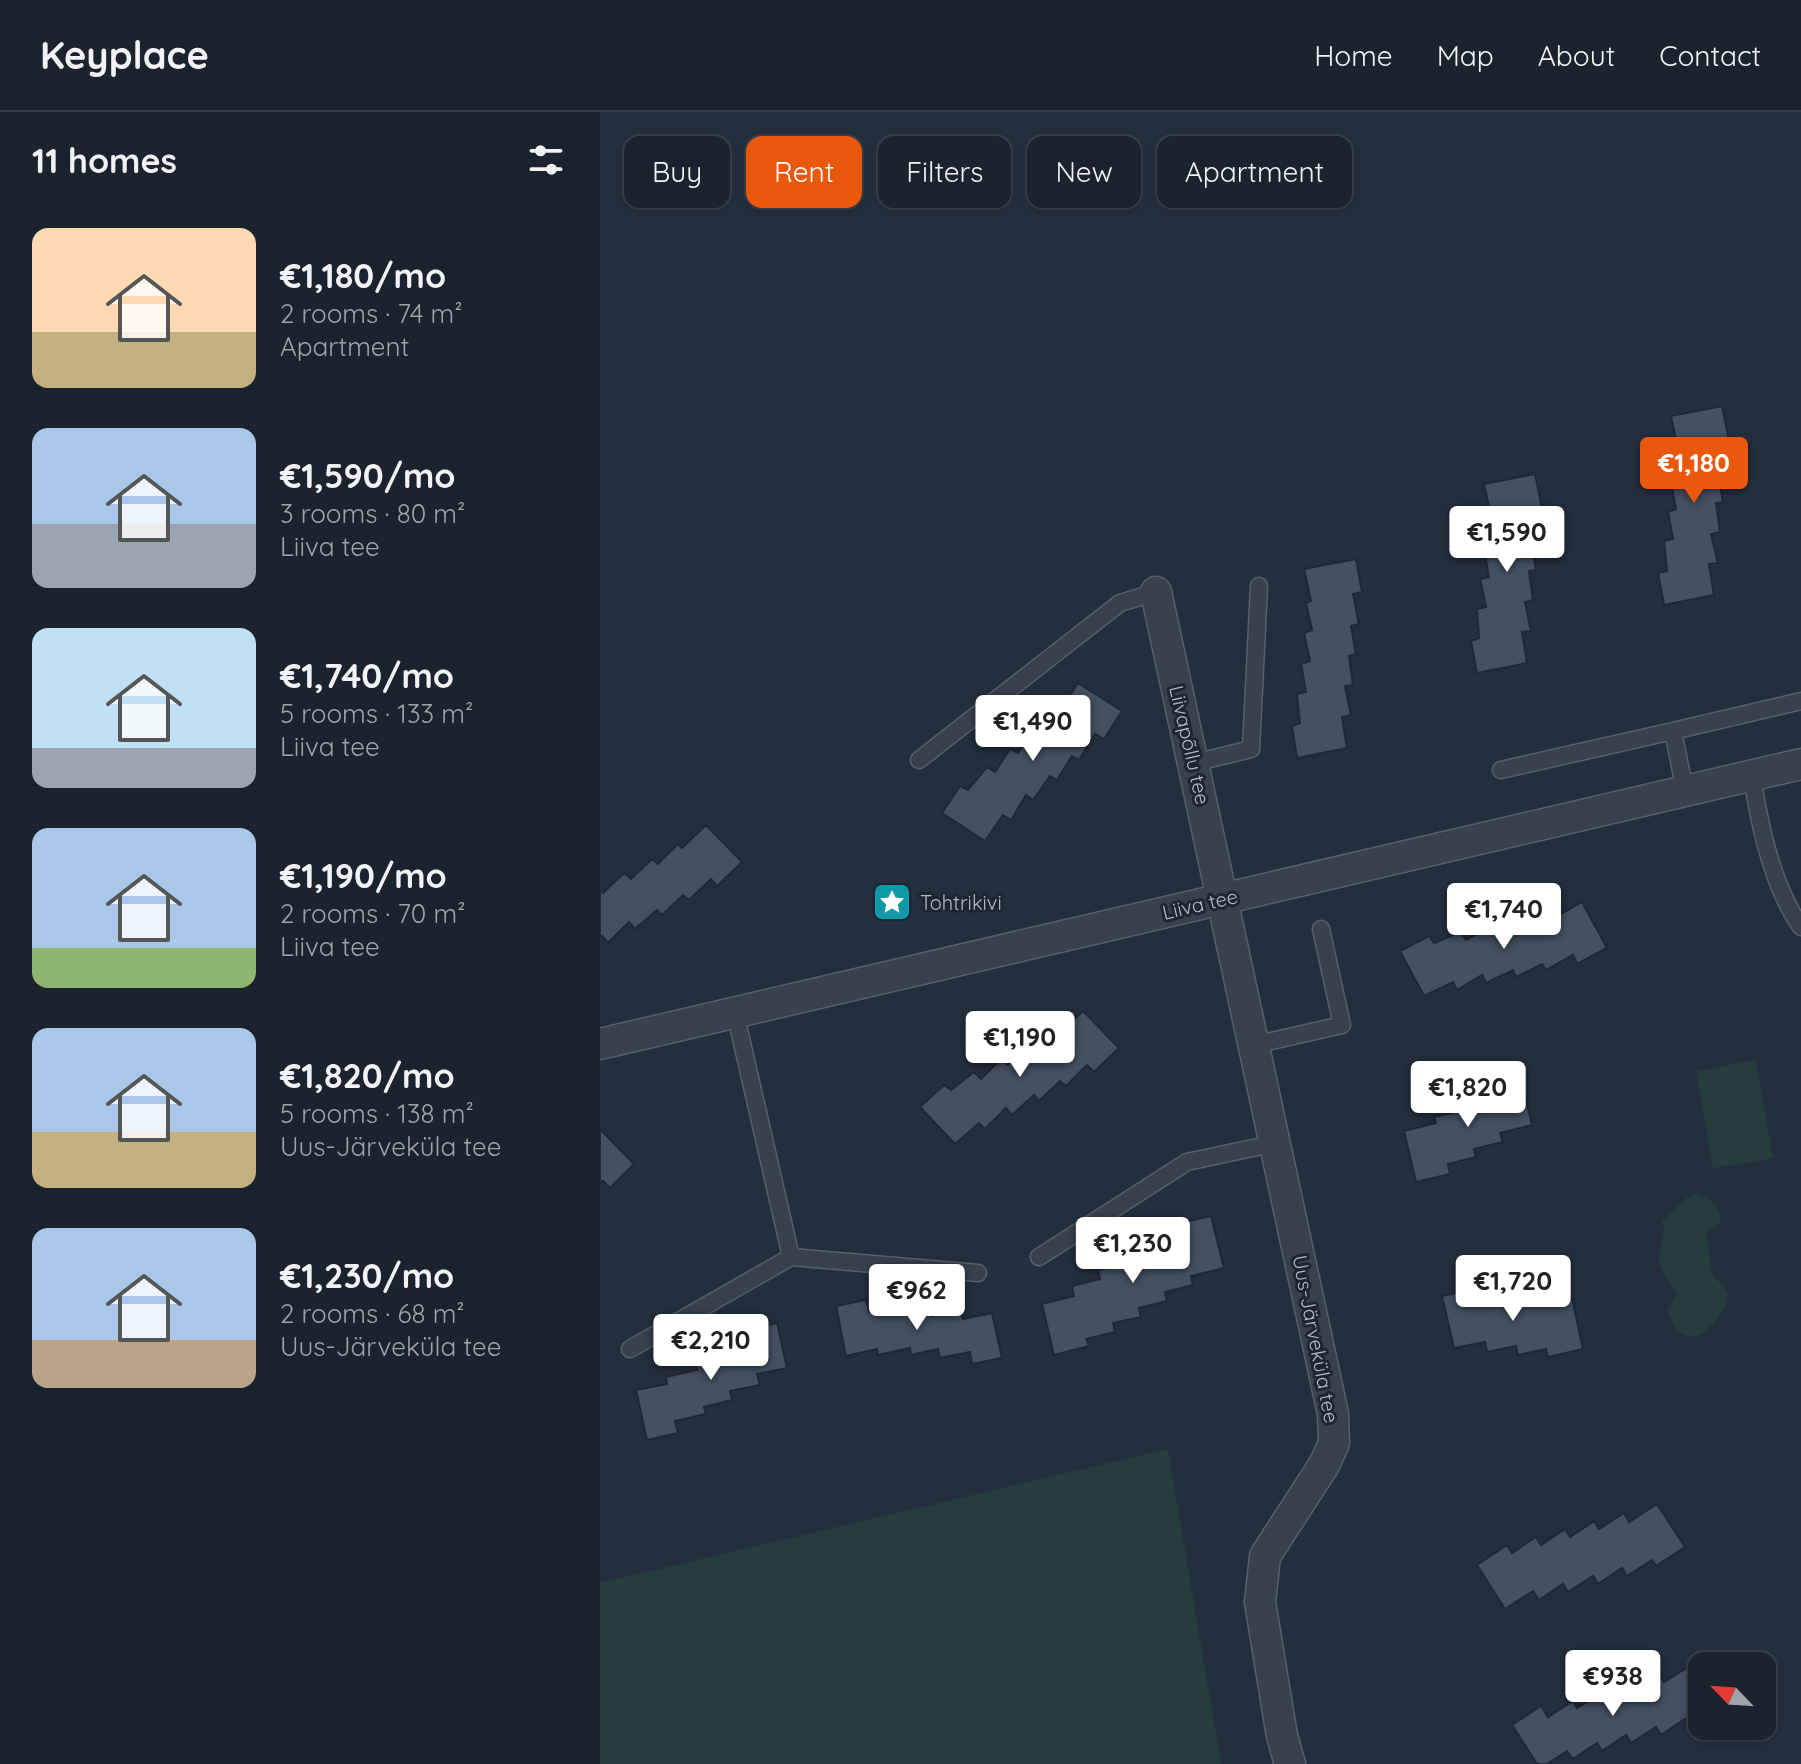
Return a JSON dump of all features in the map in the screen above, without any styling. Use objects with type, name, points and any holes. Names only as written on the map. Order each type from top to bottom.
[{"type":"street","name":"Liivapõllu tee","points":[[1156,592],[1223,898]]},
{"type":"street","name":"Liiva tee","points":[[600,1044],[1801,764]]},
{"type":"street","name":"Uus-Järveküla tee","points":[[1223,898],[1333,1414],[1334,1443],[1324,1465],[1265,1556],[1261,1580],[1260,1602],[1282,1736],[1290,1764]]},
{"type":"lane","points":[[1194,763],[1251,749],[1259,586]]},
{"type":"lane","points":[[919,760],[1120,603],[1156,592]]},
{"type":"lane","points":[[1501,770],[1801,701]]},
{"type":"lane","points":[[1673,731],[1685,791]]},
{"type":"lane","points":[[1752,775],[1758,817],[1786,905],[1801,927]]},
{"type":"lane","points":[[1254,1045],[1342,1025],[1321,929]]},
{"type":"lane","points":[[735,1012],[791,1257]]},
{"type":"lane","points":[[1039,1257],[1187,1162],[1276,1143]]},
{"type":"lane","points":[[630,1349],[791,1257],[978,1273]]},
{"type":"green space","points":[[1756,1060],[1773,1158],[1713,1168],[1696,1071]]},
{"type":"green space","points":[[1695,1193],[1710,1200],[1719,1211],[1721,1222],[1706,1234],[1712,1272],[1726,1289],[1728,1298],[1712,1325],[1691,1337],[1677,1332],[1667,1311],[1678,1293],[1663,1273],[1659,1254],[1664,1233],[1662,1221]]},
{"type":"green space","points":[[1168,1449],[1221,1764],[600,1764],[600,1583]]},
{"type":"building","points":[[1722,406],[1729,440],[1719,442],[1725,472],[1718,474],[1723,502],[1716,503],[1720,532],[1711,534],[1718,563],[1709,564],[1714,595],[1664,605],[1658,573],[1667,571],[1664,541],[1673,539],[1668,512],[1676,509],[1671,481],[1679,477],[1672,451],[1678,449],[1671,416]]},
{"type":"building","points":[[1535,474],[1542,508],[1532,509],[1539,539],[1531,541],[1536,570],[1529,571],[1533,600],[1525,602],[1531,631],[1522,632],[1527,663],[1477,673],[1471,641],[1479,638],[1477,609],[1486,607],[1480,579],[1489,577],[1484,549],[1492,545],[1486,519],[1491,516],[1484,484]]},
{"type":"building","points":[[1356,559],[1362,592],[1353,594],[1359,624],[1351,626],[1356,654],[1349,656],[1353,685],[1345,686],[1351,715],[1342,717],[1347,748],[1297,758],[1292,726],[1300,723],[1297,694],[1306,692],[1301,664],[1310,661],[1304,633],[1312,630],[1306,603],[1311,601],[1304,569]]},
{"type":"building","points":[[1078,683],[1122,711],[1104,739],[1095,734],[1079,760],[1072,756],[1057,780],[1050,776],[1033,800],[1026,795],[1011,820],[1003,815],[985,841],[942,813],[960,786],[968,790],[987,767],[995,772],[1010,749],[1018,753],[1033,728],[1041,732],[1055,708],[1060,710]]},
{"type":"building","points":[[706,825],[742,862],[717,886],[711,879],[689,900],[683,895],[662,915],[657,910],[635,929],[629,922],[608,943],[602,936],[600,938],[600,889],[603,893],[624,873],[631,879],[652,859],[658,864],[678,844],[682,848]]},
{"type":"building","points":[[1582,902],[1607,948],[1577,964],[1573,955],[1546,970],[1542,964],[1516,977],[1513,970],[1486,983],[1482,975],[1457,990],[1453,982],[1424,996],[1400,951],[1429,936],[1434,943],[1461,932],[1466,940],[1490,927],[1496,935],[1521,921],[1526,927],[1550,913],[1554,918]]},
{"type":"building","points":[[1083,1011],[1119,1048],[1094,1072],[1087,1065],[1066,1086],[1060,1081],[1039,1101],[1034,1095],[1012,1115],[1006,1108],[985,1129],[979,1123],[955,1144],[920,1107],[944,1085],[951,1090],[974,1072],[981,1079],[1001,1059],[1008,1065],[1028,1045],[1036,1050],[1054,1030],[1059,1034]]},
{"type":"building","points":[[1520,1074],[1532,1125],[1500,1133],[1503,1142],[1474,1149],[1476,1157],[1448,1164],[1450,1174],[1416,1182],[1404,1131],[1436,1123],[1434,1117],[1463,1110],[1461,1102],[1489,1095],[1485,1082]]},
{"type":"building","points":[[600,1129],[634,1164],[610,1188],[603,1181],[600,1183]]},
{"type":"building","points":[[1211,1216],[1224,1268],[1191,1276],[1193,1285],[1165,1292],[1167,1301],[1139,1308],[1141,1317],[1113,1323],[1115,1332],[1086,1339],[1089,1346],[1054,1355],[1042,1304],[1074,1296],[1072,1286],[1100,1279],[1098,1270],[1126,1264],[1124,1255],[1153,1248],[1151,1239],[1179,1233],[1176,1224]]},
{"type":"building","points":[[1477,1289],[1479,1297],[1507,1291],[1509,1300],[1537,1294],[1540,1305],[1572,1298],[1583,1349],[1548,1357],[1546,1349],[1518,1355],[1516,1346],[1487,1352],[1485,1342],[1454,1348],[1442,1296]]},
{"type":"building","points":[[866,1300],[869,1312],[899,1305],[901,1313],[930,1306],[932,1316],[960,1309],[963,1319],[992,1313],[1002,1358],[972,1364],[970,1352],[940,1358],[938,1349],[911,1355],[910,1348],[878,1355],[877,1349],[846,1356],[836,1306]]},
{"type":"building","points":[[777,1323],[787,1368],[757,1374],[760,1385],[730,1391],[732,1400],[704,1407],[706,1414],[675,1421],[678,1433],[647,1440],[636,1390],[667,1384],[666,1377],[697,1370],[696,1364],[723,1357],[721,1349],[750,1342],[747,1330]]},
{"type":"building","points":[[1657,1504],[1685,1547],[1656,1566],[1652,1560],[1627,1576],[1622,1568],[1598,1584],[1593,1576],[1568,1592],[1563,1584],[1539,1600],[1533,1591],[1505,1609],[1477,1565],[1507,1545],[1512,1553],[1536,1537],[1541,1545],[1565,1529],[1570,1537],[1594,1521],[1599,1529],[1624,1513],[1629,1522]]},
{"type":"building","points":[[1688,1667],[1688,1724],[1685,1719],[1661,1735],[1656,1727],[1631,1743],[1626,1735],[1602,1751],[1597,1743],[1573,1759],[1567,1751],[1547,1764],[1537,1764],[1512,1725],[1541,1706],[1548,1717],[1573,1701],[1577,1708],[1601,1693],[1607,1700],[1631,1684],[1636,1692],[1661,1677],[1664,1682]]},
{"type":"place","name":"Tohtrikivi","points":[[892,902]]}]
